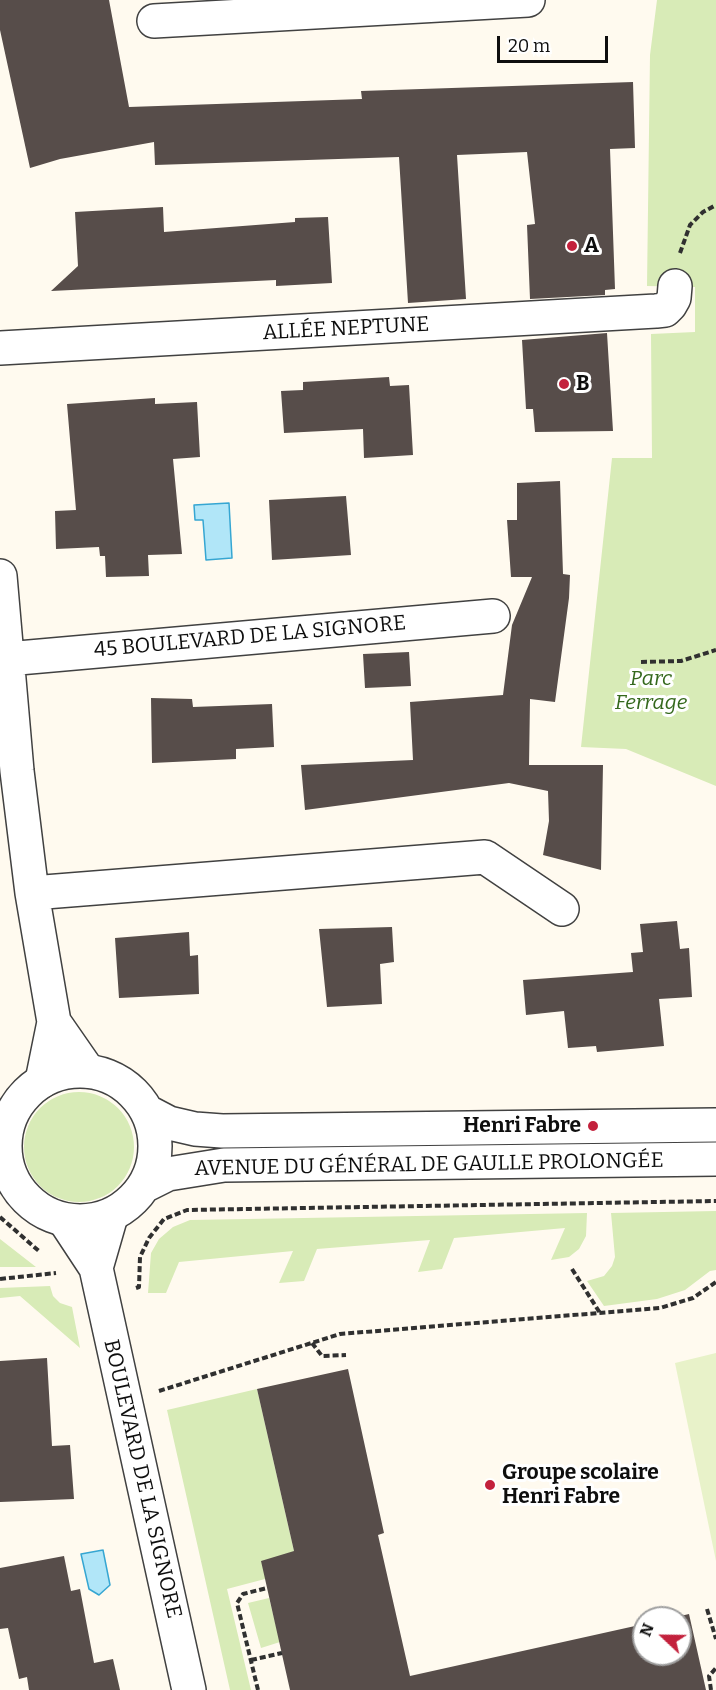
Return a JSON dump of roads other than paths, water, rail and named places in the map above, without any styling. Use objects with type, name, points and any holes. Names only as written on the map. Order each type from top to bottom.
[{"type":"street","points":[[154,21],[528,0]]},
{"type":"street","name":"ALLÉE NEPTUNE","points":[[0,348],[656,311],[665,310],[670,305],[674,298],[675,286]]},
{"type":"street","points":[[0,576],[8,659],[9,771],[54,1022],[42,1081]]},
{"type":"street","name":"45 BOULEVARD DE LA SIGNORE","points":[[8,659],[494,616]]},
{"type":"street","points":[[32,893],[485,857],[562,909]]},
{"type":"street","points":[[54,1022],[88,1071]]},
{"type":"street","points":[[88,1071],[119,1082],[133,1091],[148,1112],[156,1136],[155,1161],[146,1185],[131,1203],[111,1216],[88,1222],[65,1221],[34,1206],[6,1176],[6,1116],[25,1094],[42,1081],[62,1072],[88,1071]]},
{"type":"street","name":"AVENUE DU GÉNÉRAL DE GAULLE PROLONGÉE","points":[[148,1112],[169,1122],[195,1129],[222,1131],[716,1125]]},
{"type":"street","name":"AVENUE DU GÉNÉRAL DE GAULLE PROLONGÉE","points":[[146,1185],[168,1174],[224,1165],[716,1159]]},
{"type":"street","name":"BOULEVARD DE LA SIGNORE","points":[[96,1268],[111,1216]]},
{"type":"street","name":"BOULEVARD DE LA SIGNORE","points":[[65,1221],[96,1268],[189,1690]]},
{"type":"water","points":[[229,503],[232,558],[206,560],[203,520],[195,520],[194,505]]},
{"type":"water","points":[[103,1550],[110,1585],[99,1595],[89,1589],[81,1554]]},
{"type":"place","name":"A","points":[[572,246]]},
{"type":"place","name":"B","points":[[564,384]]},
{"type":"place","name":"Henri Fabre","points":[[593,1126]]},
{"type":"place","name":"Groupe scolaire Henri Fabre","points":[[490,1485]]},
{"type":"park label","name":"Parc Ferrage","points":[[651,691]]}]
